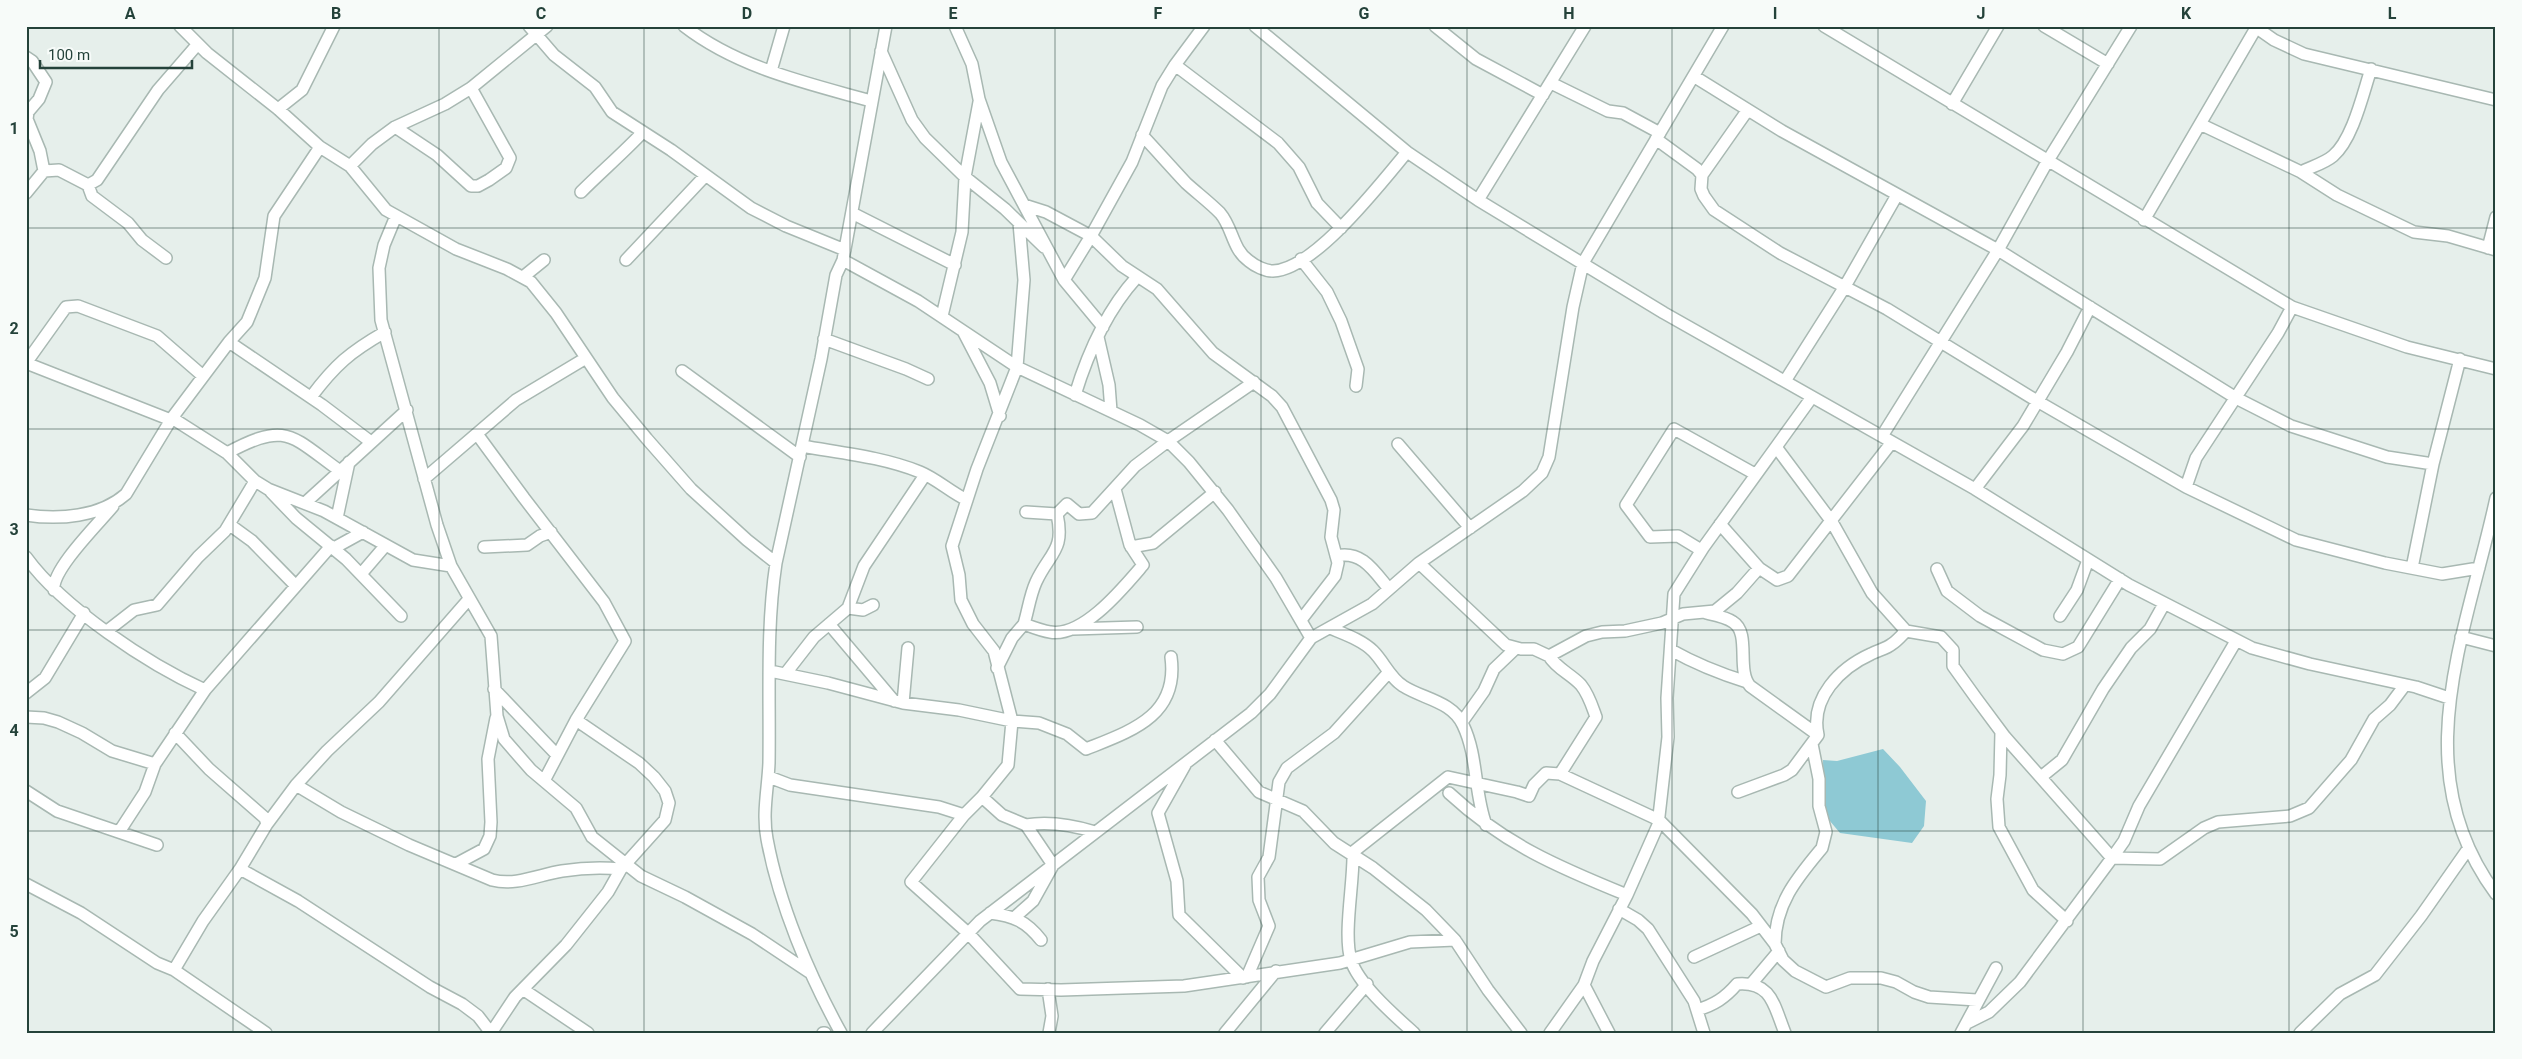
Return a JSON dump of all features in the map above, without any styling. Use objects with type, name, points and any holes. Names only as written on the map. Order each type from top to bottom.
[{"type":"street","points":[[180,26],[197,44],[278,109],[320,147],[350,166],[382,206],[396,216],[456,249],[531,282],[556,314],[618,405],[691,489],[740,534],[776,563]]},
{"type":"street","points":[[278,109],[302,90],[334,26]]},
{"type":"street","points":[[529,26],[554,54],[595,87],[612,112],[751,208],[844,255],[961,328],[1017,366],[1111,410],[1168,441],[1215,492],[1276,578],[1311,638]]},
{"type":"street","points":[[350,166],[372,144],[394,127],[445,104],[471,88],[547,26]]},
{"type":"street","points":[[684,26],[718,48],[771,71],[871,101]]},
{"type":"street","points":[[771,71],[784,26]]},
{"type":"street","points":[[841,1033],[809,972],[766,838],[765,817],[769,777],[771,595],[836,275],[844,255],[886,26]]},
{"type":"street","points":[[955,26],[972,64],[980,99],[1001,162],[1064,280],[1100,332],[1109,385],[1111,410]]},
{"type":"street","points":[[1064,280],[1092,236],[1132,162],[1150,112],[1175,65],[1204,26]]},
{"type":"street","points":[[1255,26],[1407,152],[1478,200],[1664,313],[1975,489],[2088,560],[2164,604],[2236,642],[2310,664],[2405,685],[2449,698]]},
{"type":"street","points":[[1435,26],[1476,59],[1543,95]]},
{"type":"street","points":[[1478,200],[1585,26]]},
{"type":"street","points":[[872,1033],[968,933],[990,913],[1251,713],[1270,694],[1311,638],[1366,608],[1419,563],[1523,491],[1542,473],[1549,456],[1573,307],[1583,263],[1695,77],[1723,26]]},
{"type":"street","points":[[1824,26],[2144,220],[2292,306],[2407,347],[2496,368]]},
{"type":"street","points":[[1952,104],[1998,26]]},
{"type":"street","points":[[2044,26],[2108,64]]},
{"type":"street","points":[[1720,524],[1759,568],[1777,580],[1788,576],[1832,522],[1887,439],[1939,342],[1998,250],[2048,162],[2131,26]]},
{"type":"street","points":[[2144,220],[2255,27],[2274,40],[2304,54],[2496,100]]},
{"type":"street","points":[[88,185],[97,180],[158,90],[197,44]]},
{"type":"street","points":[[881,51],[912,120],[925,138],[965,178],[1005,209],[1049,251]]},
{"type":"street","points":[[26,57],[31,68],[46,82],[39,99],[28,112],[27,119],[40,151],[44,171]]},
{"type":"street","points":[[1175,65],[1278,143],[1299,167],[1317,203],[1341,228]]},
{"type":"street","points":[[2301,172],[2333,156],[2338,151],[2358,110],[2371,69]]},
{"type":"street","points":[[1695,77],[1747,111],[1897,196],[1998,250],[2236,398],[2300,429],[2387,457],[2432,464]]},
{"type":"street","points":[[1551,82],[1608,112],[1623,114],[1658,136],[1702,175]]},
{"type":"street","points":[[394,127],[437,155],[464,182],[471,186],[478,186],[506,168],[510,158],[471,88]]},
{"type":"street","points":[[942,316],[962,232],[965,178],[980,99]]},
{"type":"street","points":[[1747,111],[1702,175],[1701,189],[1714,210],[1780,254],[1887,309],[2037,401],[2186,487],[2296,540],[2442,574],[2479,568]]},
{"type":"street","points":[[2200,124],[2301,172],[2337,195],[2414,232],[2448,236],[2492,249],[2496,217]]},
{"type":"street","points":[[581,192],[601,170],[617,160],[642,133]]},
{"type":"street","points":[[1142,135],[1187,184],[1221,215],[1230,228],[1239,252],[1261,268],[1272,271],[1289,268],[1341,228],[1407,152]]},
{"type":"street","points":[[54,590],[54,581],[72,552],[136,480],[171,419],[229,342],[247,322],[265,278],[274,216],[320,147]]},
{"type":"street","points":[[26,192],[44,171],[59,170],[88,185],[92,196],[128,223],[142,240],[166,258]]},
{"type":"street","points":[[626,260],[704,176]]},
{"type":"street","points":[[1785,382],[1844,288],[1897,196]]},
{"type":"street","points":[[1024,205],[1046,212],[1092,236],[1106,252],[1137,277],[1156,289],[1213,354],[1254,382],[1282,407],[1331,500],[1334,510],[1331,537],[1338,564],[1335,576],[1301,620]]},
{"type":"street","points":[[852,212],[955,266]]},
{"type":"street","points":[[396,216],[384,245],[379,268],[378,295],[384,332],[407,410],[424,479],[451,566],[491,636],[497,716],[504,739],[516,755],[576,808],[592,837],[623,866],[685,897],[744,930],[809,972]]},
{"type":"street","points":[[1019,223],[1024,280],[1017,366],[1000,416],[989,438],[952,546],[959,576],[961,600],[973,624],[994,651],[1012,721],[1008,765],[911,882],[968,933],[1020,989],[1184,986],[1351,961],[1410,942],[1455,940]]},
{"type":"street","points":[[1301,259],[1327,292],[1341,321],[1358,369],[1356,386]]},
{"type":"street","points":[[523,277],[544,260]]},
{"type":"street","points":[[1075,394],[1082,372],[1100,332],[1123,293],[1137,277]]},
{"type":"street","points":[[203,376],[158,336],[78,306],[66,307],[28,367],[171,419],[227,453],[255,481],[268,489],[338,518],[413,560],[451,566]]},
{"type":"street","points":[[2186,487],[2196,458],[2278,333],[2292,306]]},
{"type":"street","points":[[1975,489],[2023,426],[2067,352],[2090,307]]},
{"type":"street","points":[[961,328],[990,383],[1000,416]]},
{"type":"street","points":[[311,397],[331,370],[353,350],[384,332]]},
{"type":"street","points":[[824,339],[928,379]]},
{"type":"street","points":[[229,342],[311,397],[371,442]]},
{"type":"street","points":[[424,479],[516,400],[586,358]]},
{"type":"street","points":[[2412,568],[2432,464],[2460,360]]},
{"type":"street","points":[[682,371],[801,451],[879,461],[925,475],[967,500]]},
{"type":"street","points":[[1026,512],[1057,514],[1067,504],[1079,514],[1092,514],[1135,466],[1254,382]]},
{"type":"street","points":[[1550,1033],[1584,985],[1593,961],[1626,895],[1659,820],[1668,737],[1667,698],[1674,594],[1701,550],[1812,397]]},
{"type":"street","points":[[305,503],[407,410]]},
{"type":"street","points":[[1701,550],[1678,536],[1650,537],[1626,505],[1674,429],[1755,474]]},
{"type":"street","points":[[477,434],[604,602],[625,641],[576,720],[544,781]]},
{"type":"street","points":[[227,453],[250,441],[269,435],[281,435],[300,442],[340,471]]},
{"type":"street","points":[[1398,444],[1470,528]]},
{"type":"street","points":[[1776,446],[1832,522],[1872,593],[1906,631],[1941,637],[1953,650],[1953,666],[2001,732],[2112,858],[2160,859],[2204,828],[2218,822],[2290,816],[2309,808],[2351,760],[2374,720],[2390,705],[2405,685]]},
{"type":"street","points":[[338,518],[350,462]]},
{"type":"street","points":[[786,673],[814,637],[848,608],[864,566],[925,475]]},
{"type":"street","points":[[107,630],[134,610],[157,604],[230,525],[255,481]]},
{"type":"street","points":[[268,489],[296,518],[332,547],[361,574],[401,616]]},
{"type":"street","points":[[1073,629],[1104,608],[1143,565],[1131,547],[1115,489]]},
{"type":"street","points":[[1131,547],[1153,543],[1215,492]]},
{"type":"street","points":[[2496,498],[2461,637],[2449,698],[2446,753],[2452,796],[2468,849],[2496,894]]},
{"type":"street","points":[[26,515],[42,517],[81,514],[102,509],[116,503]]},
{"type":"street","points":[[997,668],[1012,638],[1024,624],[1035,583],[1060,544],[1057,514]]},
{"type":"street","points":[[230,525],[252,541],[296,586]]},
{"type":"street","points":[[119,832],[145,792],[155,764],[205,690],[332,547],[363,532]]},
{"type":"street","points":[[484,547],[521,546],[551,532]]},
{"type":"street","points":[[361,574],[385,546]]},
{"type":"street","points":[[1336,556],[1356,555],[1372,568],[1389,589]]},
{"type":"street","points":[[26,557],[54,590],[84,613],[173,676],[205,690]]},
{"type":"street","points":[[2060,616],[2077,590],[2088,560]]},
{"type":"street","points":[[1419,563],[1506,645],[1516,648],[1534,649],[1549,656],[1554,656],[1586,636],[1602,632],[1624,631],[1673,619],[1683,614],[1715,611],[1726,604],[1759,568]]},
{"type":"street","points":[[1937,569],[1948,591],[1980,616],[2043,650],[2063,654],[2078,647],[2120,579]]},
{"type":"street","points":[[174,970],[203,921],[240,870],[267,824],[296,785],[327,751],[379,702],[470,599]]},
{"type":"street","points":[[2042,777],[2062,760],[2103,689],[2131,648],[2150,629],[2164,604]]},
{"type":"street","points":[[848,608],[863,610],[873,605]]},
{"type":"street","points":[[26,693],[45,678],[84,613]]},
{"type":"street","points":[[1706,613],[1733,622],[1738,626],[1747,682]]},
{"type":"street","points":[[829,624],[898,702]]},
{"type":"street","points":[[1024,624],[1052,633],[1073,629],[1137,627]]},
{"type":"street","points":[[1330,628],[1353,638],[1373,651],[1401,685],[1434,699],[1451,711],[1462,722],[1470,742],[1476,784],[1486,825]]},
{"type":"street","points":[[1752,983],[1777,947],[1775,930],[1788,890],[1825,841],[1826,832],[1819,806],[1819,779],[1815,739],[1815,722],[1823,695],[1831,683],[1855,662],[1891,646],[1906,631]]},
{"type":"street","points":[[2461,637],[2496,646]]},
{"type":"street","points":[[1964,1028],[1989,1012],[2020,982],[2067,921],[2124,841],[2139,806],[2236,642]]},
{"type":"street","points":[[898,702],[908,648]]},
{"type":"street","points":[[1462,722],[1484,691],[1494,669],[1516,648]]},
{"type":"street","points":[[1671,650],[1694,663],[1700,662],[1724,674],[1747,682],[1815,739]]},
{"type":"street","points":[[1549,656],[1553,663],[1580,685],[1590,700],[1596,717],[1560,774]]},
{"type":"street","points":[[770,671],[786,673],[898,702],[959,710],[1012,721],[1039,723],[1054,728],[1086,749],[1140,726],[1153,717],[1161,706],[1170,683],[1171,657]]},
{"type":"street","points":[[1245,977],[1269,926],[1259,900],[1258,877],[1269,857],[1279,782],[1287,768],[1334,733],[1389,672]]},
{"type":"street","points":[[494,689],[557,755]]},
{"type":"street","points":[[456,864],[484,849],[488,844],[491,822],[488,759],[497,716]]},
{"type":"street","points":[[26,717],[44,718],[58,722],[82,733],[112,751],[155,764]]},
{"type":"street","points":[[240,870],[298,901],[430,987],[462,1004],[478,1016],[491,1033],[507,1007],[576,934],[608,892],[623,866],[665,820],[669,803],[665,791],[640,763],[576,720]]},
{"type":"street","points":[[2001,732],[2000,775],[1997,799],[1999,827],[2033,890],[2067,921]]},
{"type":"street","points":[[175,733],[209,769],[265,818],[267,824]]},
{"type":"street","points":[[1738,792],[1784,775],[1798,763],[1815,739]]},
{"type":"street","points":[[1215,740],[1259,792],[1303,811],[1334,843],[1426,910],[1455,940],[1488,990],[1521,1033]]},
{"type":"street","points":[[1187,762],[1158,813],[1177,881],[1179,915],[1245,977]]},
{"type":"street","points":[[1414,1033],[1367,984],[1351,961],[1349,923],[1353,852],[1448,777],[1529,796],[1534,785],[1546,773],[1560,774],[1659,820],[1734,895],[1777,947],[1784,960],[1795,971],[1826,987],[1850,978],[1880,978],[1896,982],[1914,992],[1929,997],[1977,1000]]},
{"type":"street","points":[[769,777],[790,785],[939,808],[964,816]]},
{"type":"street","points":[[296,785],[341,812],[481,876],[502,883],[562,871],[623,866]]},
{"type":"street","points":[[26,791],[57,811],[157,845]]},
{"type":"street","points":[[1449,793],[1486,825],[1541,859],[1626,895]]},
{"type":"street","points":[[982,797],[1002,815],[1026,825],[1053,865]]},
{"type":"street","points":[[1026,825],[1041,822],[1070,825],[1095,832]]},
{"type":"street","points":[[2300,1033],[2340,994],[2374,975],[2421,916],[2468,849]]},
{"type":"street","points":[[1016,917],[1033,901],[1053,865]]},
{"type":"street","points":[[26,884],[82,913],[157,963],[174,970],[260,1031]]},
{"type":"street","points":[[1619,909],[1638,920],[1648,929],[1694,1001],[1704,1033]]},
{"type":"street","points":[[990,913],[1016,917],[1030,926],[1041,940]]},
{"type":"street","points":[[1694,956],[1760,926]]},
{"type":"street","points":[[1964,1028],[1977,1000],[1996,968]]},
{"type":"street","points":[[1226,1033],[1276,971]]},
{"type":"street","points":[[1697,1010],[1710,1006],[1725,997],[1737,984],[1752,983],[1767,992],[1785,1033]]},
{"type":"street","points":[[1325,1033],[1367,984]]},
{"type":"street","points":[[1584,985],[1609,1033]]},
{"type":"street","points":[[1048,989],[1052,1016],[1049,1033]]},
{"type":"street","points":[[524,990],[588,1033]]},
{"type":"water","points":[[1883,749],[1900,767],[1926,801],[1924,826],[1912,843],[1840,833],[1824,814],[1823,760],[1837,761]]}]
